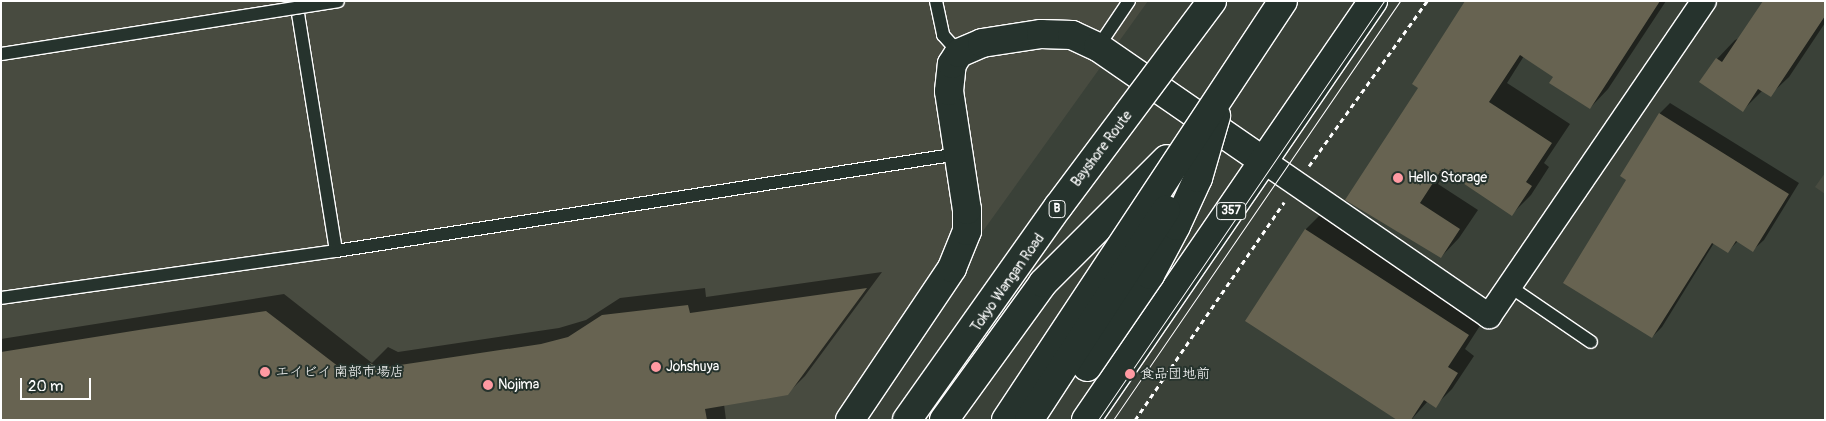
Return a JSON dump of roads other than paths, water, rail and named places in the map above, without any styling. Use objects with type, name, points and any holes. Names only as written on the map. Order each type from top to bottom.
[{"type":"main road","name":"Tokyo Wangan Road","points":[[909,420],[1150,82],[1212,1]]},
{"type":"main road","name":"Bayshore Route","points":[[909,420],[1058,208],[1212,1]]},
{"type":"main road","name":"357","points":[[1086,420],[1265,162],[1373,1]]},
{"type":"main road","points":[[1006,420],[1278,8]]},
{"type":"main road","points":[[986,420],[1071,289],[1278,8]]},
{"type":"main road","points":[[850,420],[952,268],[961,250],[967,231],[967,210],[949,77],[959,53],[982,43],[1059,33],[1072,35],[1098,47],[1265,162]]},
{"type":"main road","points":[[1029,420],[1151,234],[1217,114],[1245,57]]},
{"type":"main road","points":[[1050,420],[1150,275],[1176,226],[1198,178],[1217,114]]},
{"type":"main road","points":[[944,420],[1043,283],[1167,158]]},
{"type":"main road","points":[[966,420],[1079,247]]},
{"type":"street","points":[[1265,162],[1489,316],[1704,1]]},
{"type":"lane","points":[[296,1],[336,251]]},
{"type":"lane","points":[[1,54],[338,1]]},
{"type":"lane","points":[[936,1],[943,35],[959,53]]},
{"type":"lane","points":[[1098,47],[1129,1]]},
{"type":"lane","points":[[1,298],[336,251],[958,154]]},
{"type":"lane","points":[[1509,286],[1591,342]]},
{"type":"tram line","points":[[1098,420],[1384,1]]},
{"type":"tram line","points":[[1113,420],[1400,1]]},
{"type":"place","name":"Hello Storage","points":[[1398,178]]},
{"type":"place","name":"Johshuya","points":[[656,367]]},
{"type":"place","name":"エイビイ 南部市場店","points":[[265,372]]},
{"type":"place","name":"食品団地前","points":[[1130,374]]},
{"type":"place","name":"Nojima","points":[[488,385]]}]
